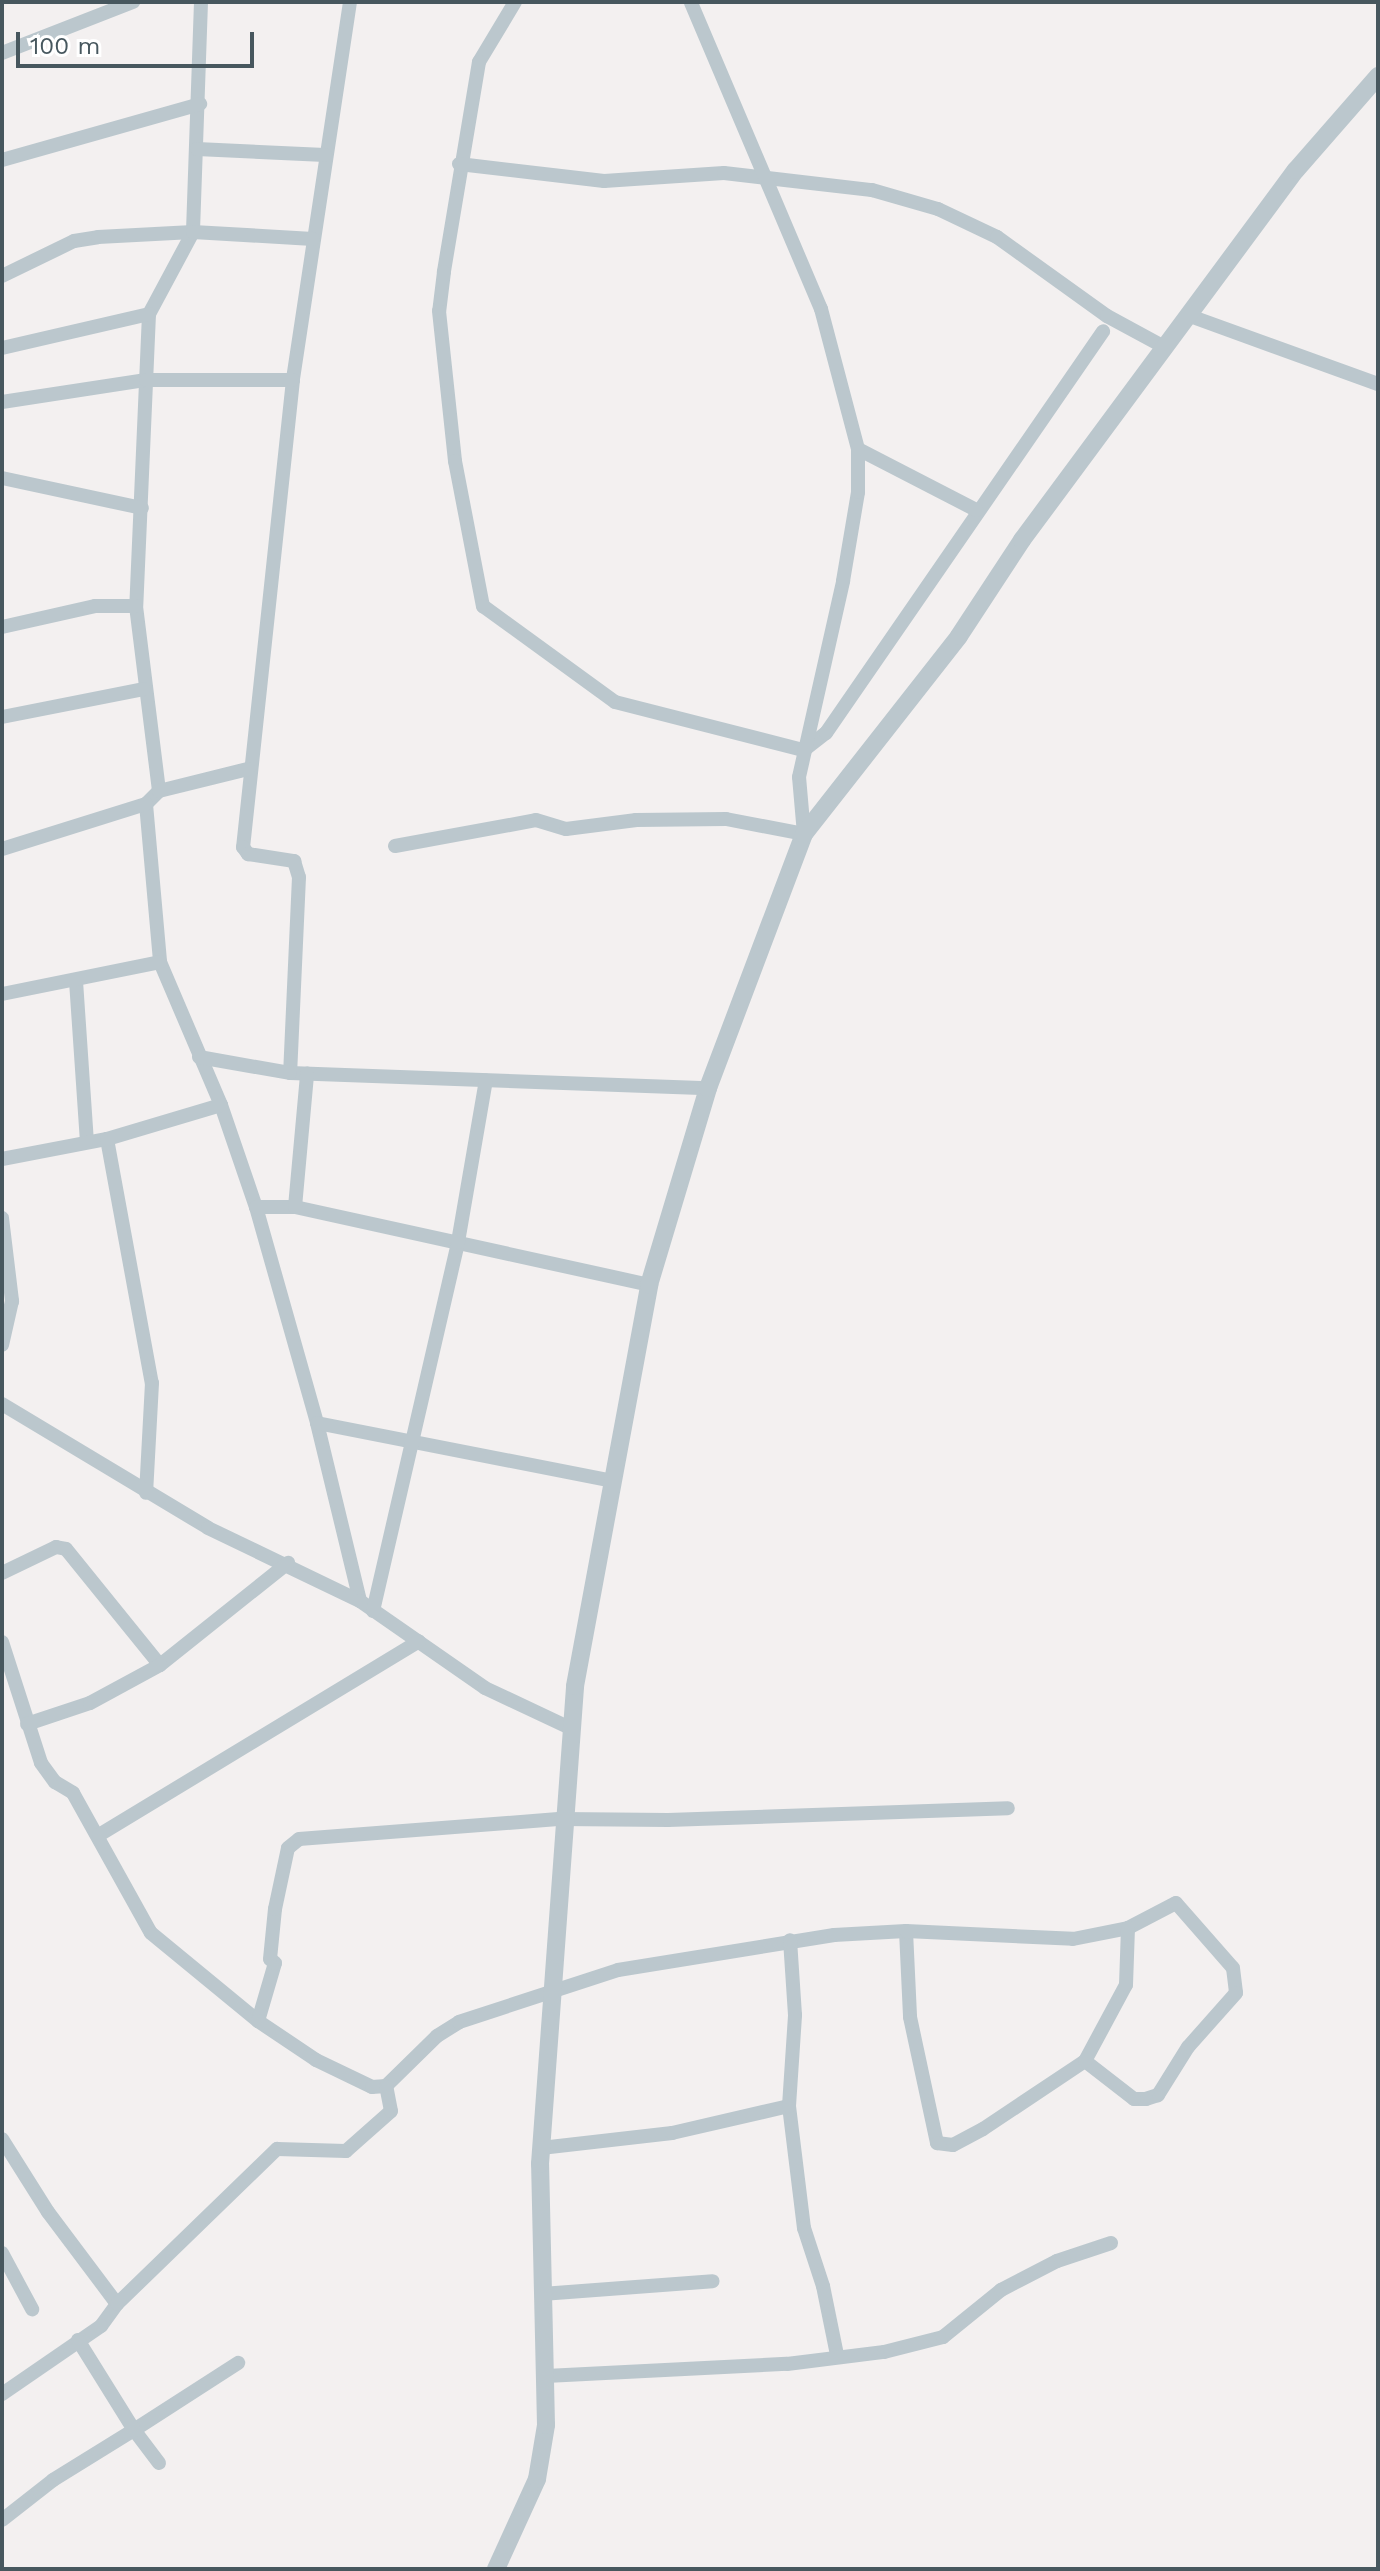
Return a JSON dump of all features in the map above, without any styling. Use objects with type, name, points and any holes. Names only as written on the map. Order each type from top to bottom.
[{"type":"street","points":[[2,53],[133,2]]},
{"type":"street","points":[[159,791],[143,689],[136,606],[149,314],[193,232],[200,104],[201,2]]},
{"type":"street","points":[[290,1073],[299,877],[294,861],[248,854],[243,847],[248,769],[293,380],[350,2]]},
{"type":"street","points":[[515,2],[479,62],[459,164],[439,311],[455,461],[483,606],[615,702],[804,750]]},
{"type":"street","points":[[691,2],[821,309],[858,449],[858,492],[843,581],[799,777],[804,834]]},
{"type":"street","points":[[496,2569],[537,2479],[546,2376],[541,2148],[549,1992],[570,1728],[649,1285],[708,1088],[804,834],[959,636],[1022,540],[1296,170],[1378,76]]},
{"type":"street","points":[[2,160],[200,104]]},
{"type":"street","points":[[197,149],[325,155]]},
{"type":"street","points":[[459,164],[604,181],[691,171],[834,182],[938,209],[997,237],[1107,316],[1166,348]]},
{"type":"street","points":[[2,276],[74,241],[193,232],[313,239]]},
{"type":"street","points":[[2,348],[149,314]]},
{"type":"street","points":[[1190,316],[1378,384]]},
{"type":"street","points":[[804,750],[826,733],[976,510],[1103,331]]},
{"type":"street","points":[[2,402],[146,380],[293,380]]},
{"type":"street","points":[[858,449],[976,510]]},
{"type":"street","points":[[2,478],[142,508]]},
{"type":"street","points":[[2,627],[95,606],[136,606]]},
{"type":"street","points":[[2,717],[143,689]]},
{"type":"street","points":[[2,849],[146,804],[159,791],[248,769]]},
{"type":"street","points":[[146,804],[160,962],[221,1105],[256,1207],[317,1423],[360,1601]]},
{"type":"street","points":[[395,846],[536,820],[566,829],[636,820],[726,819],[804,834]]},
{"type":"street","points":[[2,994],[160,962]]},
{"type":"street","points":[[76,981],[87,1141]]},
{"type":"street","points":[[199,1057],[290,1073],[708,1088]]},
{"type":"street","points":[[295,1207],[307,1074]]},
{"type":"street","points":[[373,1611],[458,1242],[486,1080]]},
{"type":"street","points":[[2,1159],[107,1139],[221,1105]]},
{"type":"street","points":[[107,1139],[152,1383],[146,1493]]},
{"type":"street","points":[[256,1207],[295,1207],[649,1285]]},
{"type":"street","points":[[2,1218],[12,1301],[2,1345]]},
{"type":"street","points":[[2,1404],[208,1528],[288,1563],[360,1601],[496,1694],[570,1728]]},
{"type":"street","points":[[317,1423],[612,1481]]},
{"type":"street","points":[[2,1573],[56,1547],[66,1549],[160,1665]]},
{"type":"street","points":[[27,1724],[90,1703],[160,1665],[288,1563]]},
{"type":"street","points":[[99,1835],[419,1641]]},
{"type":"street","points":[[2,1642],[41,1763],[55,1782],[73,1793],[151,1933],[258,2021],[316,2060],[372,2087],[386,2086],[437,2036],[459,2022],[618,1970],[790,1940],[906,1931],[1073,1939],[1128,1928],[1168,1904],[1185,1908],[1233,1968],[1236,1993],[1188,2047],[1158,2095],[1134,2099],[1085,2061]]},
{"type":"street","points":[[258,2021],[275,1963],[270,1959],[275,1909],[288,1848],[299,1839],[561,1819],[668,1820],[1008,1808]]},
{"type":"street","points":[[906,1931],[910,2017],[937,2143],[953,2145],[983,2129],[1085,2061],[1126,1985],[1128,1928]]},
{"type":"street","points":[[790,1940],[795,2015],[789,2106],[804,2228],[823,2286],[837,2355]]},
{"type":"street","points":[[2,2394],[107,2321],[117,2304],[277,2149],[346,2151],[391,2111],[386,2086]]},
{"type":"street","points":[[541,2148],[672,2133],[789,2106]]},
{"type":"street","points":[[2,2139],[48,2212],[117,2304]]},
{"type":"street","points":[[546,2376],[787,2364],[837,2355],[884,2352],[943,2337],[1001,2290],[1057,2261],[1111,2243]]},
{"type":"street","points":[[2,2253],[32,2309]]},
{"type":"street","points":[[542,2294],[713,2281]]},
{"type":"street","points":[[78,2340],[134,2430],[159,2463]]},
{"type":"street","points":[[2,2520],[53,2480],[238,2363]]}]
